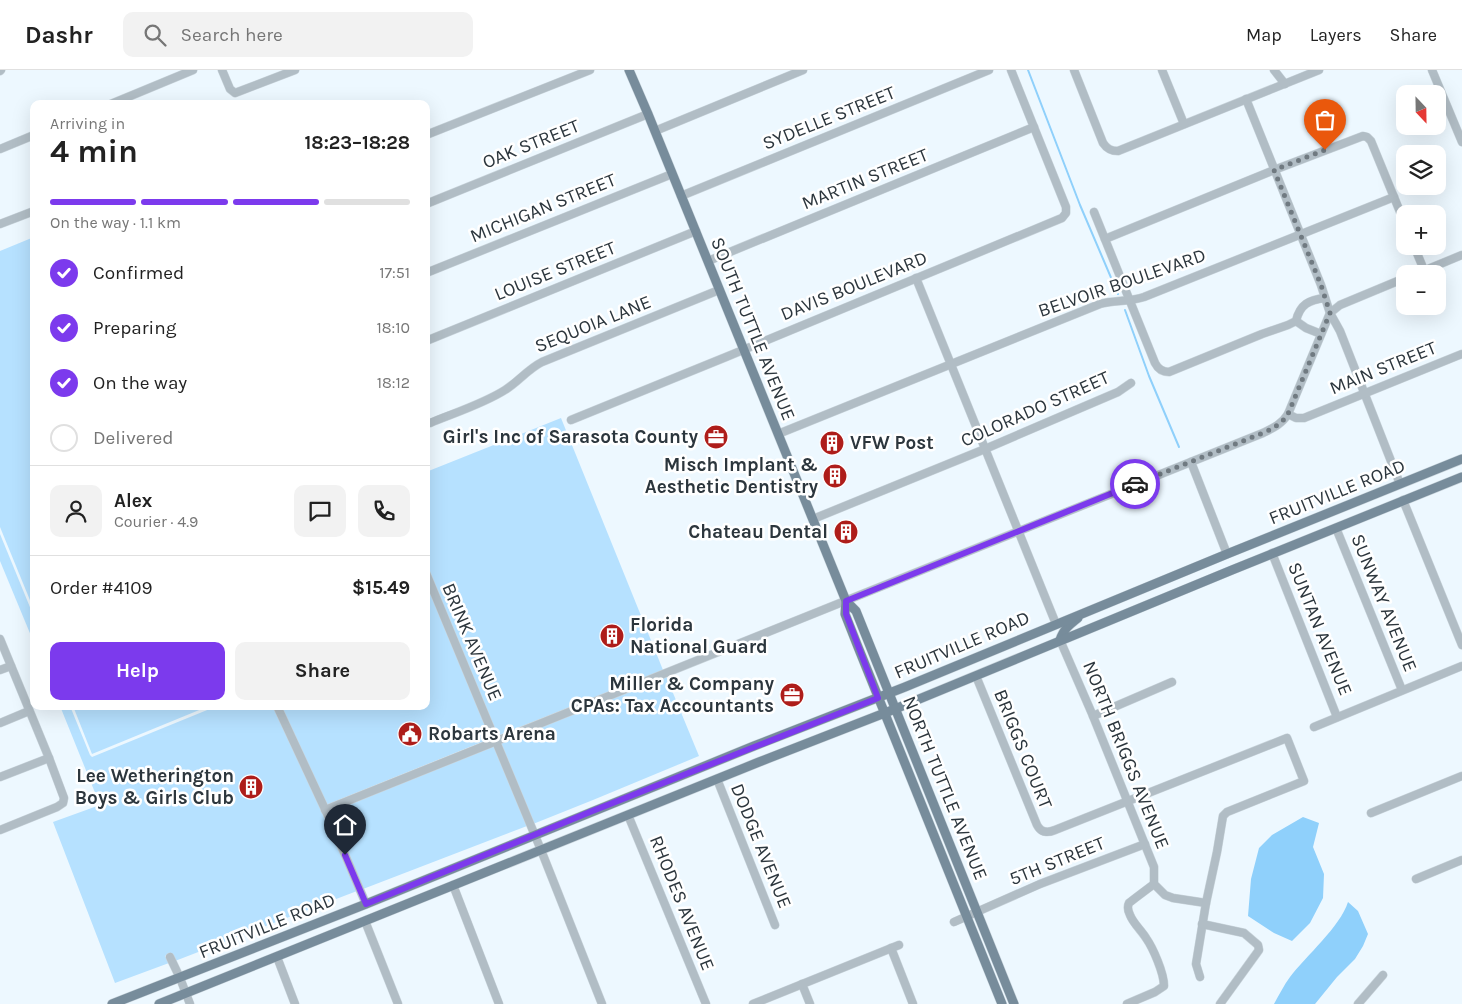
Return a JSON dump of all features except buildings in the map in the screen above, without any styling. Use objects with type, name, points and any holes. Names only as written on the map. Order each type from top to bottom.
[{"type":"main road","name":"SOUTH TUTTLE AVENUE","points":[[629,70],[846,601]]},
{"type":"main road","name":"FRUITVILLE ROAD","points":[[112,1004],[878,698],[1462,459]]},
{"type":"main road","name":"FRUITVILLE ROAD","points":[[159,1004],[717,779],[884,714],[1272,553],[1462,477]]},
{"type":"main road","name":"NORTH TUTTLE AVENUE","points":[[846,601],[856,611],[1014,1004]]},
{"type":"main road","name":"NORTH TUTTLE AVENUE","points":[[846,601],[846,614],[884,714],[1002,1004]]},
{"type":"main road","points":[[1060,640],[1069,625],[1088,611]]},
{"type":"street","points":[[121,100],[193,70]]},
{"type":"street","points":[[222,70],[230,88],[235,93],[295,70]]},
{"type":"street","points":[[430,133],[590,70]]},
{"type":"street","points":[[655,131],[803,70]]},
{"type":"street","name":"SYDELLE STREET","points":[[681,196],[989,70]]},
{"type":"street","points":[[1011,70],[1034,127]]},
{"type":"street","points":[[1074,70],[1103,143],[1109,150],[1118,150],[1319,70]]},
{"type":"street","points":[[1162,70],[1184,124]]},
{"type":"street","points":[[1274,70],[1285,84]]},
{"type":"street","points":[[1432,70],[1462,142]]},
{"type":"street","points":[[1246,99],[1400,484]]},
{"type":"street","name":"OAK STREET","points":[[430,202],[648,114]]},
{"type":"street","name":"DAVIS BOULEVARD","points":[[571,420],[1061,219],[1065,216],[1066,207],[1034,127]]},
{"type":"street","name":"MARTIN STREET","points":[[708,261],[1034,127]]},
{"type":"street","points":[[1105,239],[1362,136],[1367,137],[1371,141],[1397,205]]},
{"type":"street","points":[[0,149],[30,137]]},
{"type":"street","name":"MICHIGAN STREET","points":[[430,271],[672,174]]},
{"type":"street","name":"BELVOIR BOULEVARD","points":[[778,434],[1100,304],[1144,297],[1394,197]]},
{"type":"street","points":[[1094,212],[1155,363],[1164,372],[1169,372],[1296,321]]},
{"type":"street","points":[[0,224],[30,213]]},
{"type":"street","name":"LOUISE STREET","points":[[430,339],[696,231]]},
{"type":"street","points":[[1437,265],[1462,255]]},
{"type":"street","points":[[916,278],[1056,624]]},
{"type":"street","points":[[325,810],[1277,426],[1288,414],[1330,313],[1340,305],[1396,282]]},
{"type":"street","name":"SEQUOIA LANE","points":[[430,423],[500,394],[542,362],[719,290]]},
{"type":"street","points":[[1296,321],[1298,311],[1306,304],[1315,299],[1325,298]]},
{"type":"street","points":[[1296,321],[1320,334]]},
{"type":"street","name":"MAIN STREET","points":[[1288,414],[1296,418],[1304,418],[1462,354]]},
{"type":"street","name":"COLORADO STREET","points":[[813,519],[985,449],[1118,392],[1131,383]]},
{"type":"street","points":[[1191,462],[1227,554]]},
{"type":"street","points":[[1403,500],[1462,645]]},
{"type":"street","name":"SUNWAY AVENUE","points":[[1336,528],[1402,690]]},
{"type":"street","name":"SUNTAN AVENUE","points":[[1272,553],[1337,717]]},
{"type":"street","name":"BRINK AVENUE","points":[[430,583],[496,740],[602,1004]]},
{"type":"street","points":[[0,639],[64,793],[64,801],[57,807],[0,830]]},
{"type":"street","name":"NORTH BRIGGS AVENUE","points":[[1060,640],[1154,867],[1154,884]]},
{"type":"street","points":[[0,670],[11,666]]},
{"type":"street","points":[[1314,727],[1462,666]]},
{"type":"street","name":"BRIGGS COURT","points":[[976,676],[1040,830],[1055,830],[1128,801]]},
{"type":"street","points":[[1093,716],[1172,682]]},
{"type":"street","points":[[280,710],[366,904]]},
{"type":"street","points":[[0,723],[29,711]]},
{"type":"street","points":[[1128,801],[1287,738],[1304,780],[1223,816],[1196,964],[1200,977]]},
{"type":"street","points":[[0,778],[50,758]]},
{"type":"street","points":[[1371,813],[1462,776]]},
{"type":"street","name":"DODGE AVENUE","points":[[717,779],[776,925]]},
{"type":"street","name":"RHODES AVENUE","points":[[628,815],[706,1004]]},
{"type":"street","name":"5TH STREET","points":[[954,922],[1040,884],[1145,844]]},
{"type":"street","points":[[1416,879],[1462,860]]},
{"type":"street","points":[[1127,1004],[1164,986],[1151,947],[1130,917],[1128,905],[1154,884],[1165,895],[1173,898],[1206,903]]},
{"type":"street","points":[[452,885],[499,1004]]},
{"type":"street","points":[[365,921],[398,1004]]},
{"type":"street","points":[[1202,924],[1244,933],[1258,944],[1259,947],[1259,950],[1220,1004]]},
{"type":"street","points":[[753,1004],[895,947],[913,1004]]},
{"type":"street","points":[[277,957],[295,1004]]},
{"type":"street","points":[[170,958],[190,1004]]},
{"type":"street","points":[[1361,1003],[1383,975]]},
{"type":"street","points":[[802,984],[810,1004]]},
{"type":"shaded area","points":[[30,239],[30,600],[0,527],[0,251]]},
{"type":"shaded area","points":[[561,418],[663,670],[497,736],[430,574],[430,470]]},
{"type":"shaded area","points":[[0,534],[30,607],[30,633],[0,561]]},
{"type":"shaded area","points":[[430,591],[492,738],[326,805],[283,710],[430,710]]},
{"type":"shaded area","points":[[666,676],[699,756],[533,824],[500,742]]},
{"type":"shaded area","points":[[62,710],[72,710],[92,757],[207,710],[276,710],[357,891],[175,961],[170,953],[165,956],[169,963],[115,983],[53,822],[100,805]]},
{"type":"shaded area","points":[[75,710],[199,710],[92,754]]},
{"type":"shaded area","points":[[494,745],[527,826],[363,889],[329,812]]},
{"type":"shaded area","points":[[1303,817],[1319,823],[1313,847],[1324,874],[1323,898],[1310,923],[1292,941],[1274,933],[1248,916],[1251,879],[1259,848],[1272,835]]},
{"type":"shaded area","points":[[1348,902],[1358,911],[1368,934],[1355,959],[1315,1004],[1274,1004],[1290,977],[1338,921]]},
{"type":"waterway","points":[[1028,70],[1080,205],[1118,294]]},
{"type":"waterway","points":[[1125,310],[1149,376],[1179,447]]},
{"type":"way so far","points":[[1135,484],[1263,433],[1277,426],[1288,414],[1330,313],[1321,285],[1274,170],[1325,150]]},
{"type":"place","name":"Girl's Inc of Sarasota County","points":[[716,437]]},
{"type":"place","name":"VFW Post","points":[[832,443]]},
{"type":"place","name":"Misch Implant & Aesthetic Dentistry","points":[[835,476]]},
{"type":"place","name":"Chateau Dental","points":[[846,532]]},
{"type":"place","name":"Florida National Guard","points":[[612,636]]},
{"type":"place","name":"Miller & Company CPAs: Tax Accountants","points":[[792,695]]},
{"type":"place","name":"Robarts Arena","points":[[410,734]]},
{"type":"place","name":"Lee Wetherington Boys & Girls Club","points":[[251,787]]},
{"type":"route","points":[[345,855],[366,904],[754,746],[878,698],[846,614],[846,601],[1135,484]]}]
